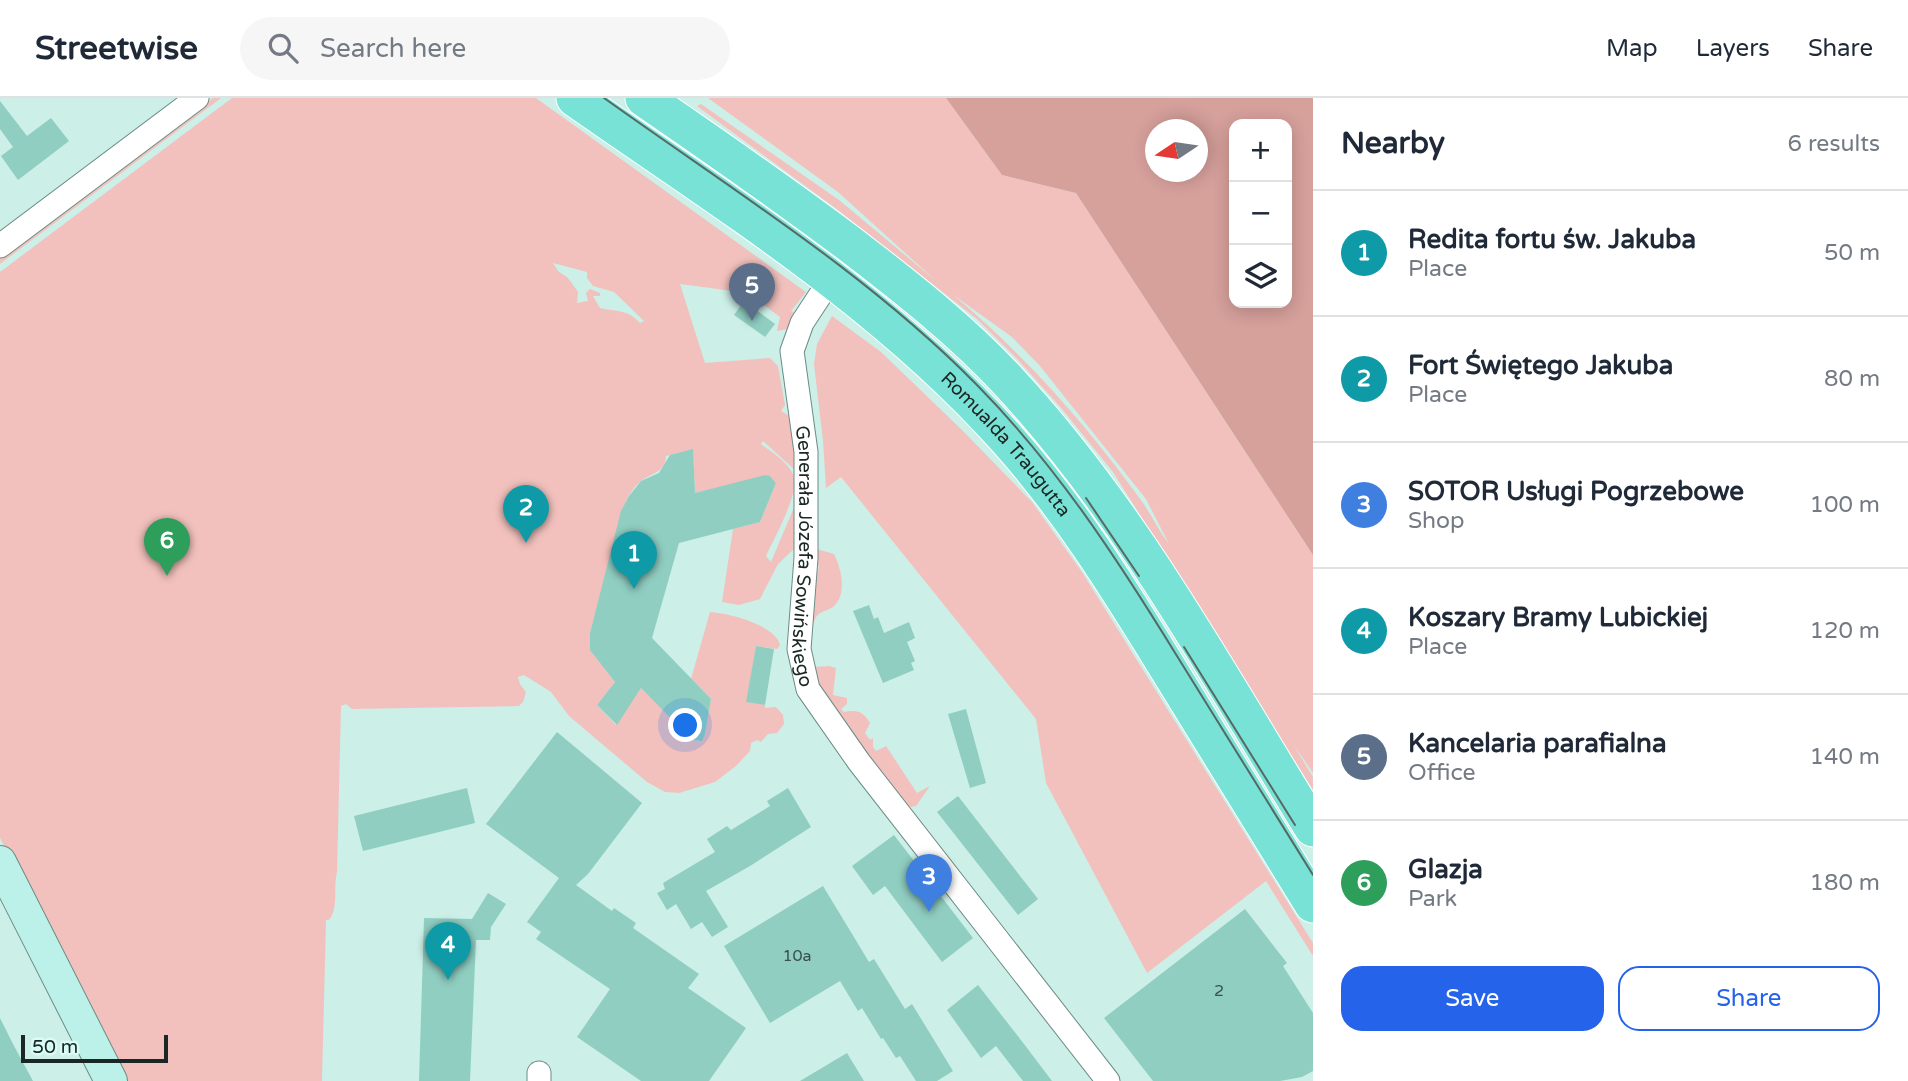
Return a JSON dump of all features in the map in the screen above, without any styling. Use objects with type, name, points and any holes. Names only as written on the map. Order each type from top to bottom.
[{"type":"main road","name":"Romualda Traugutta","points":[[575,98],[835,281],[886,321],[964,394],[1007,439],[1060,504],[1116,584],[1313,904]]},
{"type":"main road","name":"Romualda Traugutta","points":[[644,98],[743,166],[924,301],[1009,382],[1082,468],[1143,553],[1313,828]]},
{"type":"street","points":[[0,246],[197,98]]},
{"type":"street","name":"Generała Józefa Sowińskiego","points":[[835,281],[821,295],[802,323],[792,351],[806,452],[806,558],[799,649],[808,689],[859,762],[1108,1081]]},
{"type":"street","points":[[0,862],[111,1081]]},
{"type":"shaded area","points":[[213,98],[221,98],[0,264],[0,258]]},
{"type":"shaded area","points":[[232,98],[536,98],[806,292],[791,311],[796,314],[788,329],[777,331],[780,317],[748,293],[680,284],[705,363],[770,358],[778,366],[785,405],[781,411],[788,415],[799,449],[799,538],[794,549],[778,564],[760,599],[739,605],[722,602],[733,529],[760,522],[776,483],[770,476],[695,493],[693,450],[666,456],[663,466],[637,485],[625,503],[590,633],[591,650],[615,682],[597,705],[616,725],[641,688],[692,740],[699,741],[705,734],[711,699],[691,679],[710,612],[761,626],[776,638],[780,645],[777,649],[756,646],[747,701],[765,705],[765,708],[776,707],[783,715],[784,724],[777,733],[768,734],[761,742],[757,740],[751,743],[750,751],[715,782],[679,793],[665,792],[647,782],[569,716],[551,692],[524,675],[518,677],[526,692],[519,706],[352,709],[346,704],[341,706],[337,872],[334,910],[329,920],[326,920],[322,1081],[122,1081],[0,838],[0,272]],"holes":[[[553,263],[587,272],[587,278],[593,286],[614,292],[644,321],[640,323],[626,313],[600,308],[593,296],[600,296],[600,293],[590,289],[586,293],[588,301],[577,303],[578,292]],[[763,441],[797,472],[795,505],[771,562],[766,556],[790,503],[794,482],[793,474],[787,465],[761,444]]]},
{"type":"shaded area","points":[[708,98],[946,98],[1002,175],[1076,193],[1313,555],[1313,773],[1293,744],[1313,777],[1313,790],[1113,472],[1019,361],[977,319],[834,207],[697,106],[701,104],[839,200],[935,280],[838,192]],"holes":[[[952,294],[1012,337],[1040,366],[1146,499],[1169,544],[1143,503],[1078,419],[1005,342]]]},
{"type":"shaded area","points":[[946,98],[1313,98],[1313,555],[1076,193],[1002,175]]},
{"type":"shaded area","points":[[832,316],[881,352],[1032,502],[1082,572],[1313,943],[1313,956],[1266,881],[1147,973],[1046,783],[1036,719],[841,477],[826,488],[814,364],[817,344]]},
{"type":"shaded area","points":[[817,549],[834,554],[841,574],[842,589],[838,602],[817,616],[812,631],[814,585],[819,567],[816,560]]},
{"type":"shaded area","points":[[814,667],[836,668],[833,695],[847,698],[847,704],[841,709],[844,712],[860,712],[868,719],[870,723],[865,733],[870,740],[873,738],[876,751],[886,746],[917,793],[930,786],[916,806],[910,807],[867,757],[817,690]]},
{"type":"building","points":[[0,101],[27,136],[51,118],[69,141],[18,180],[1,156],[13,147],[0,129]]},
{"type":"building","points":[[744,301],[775,324],[765,337],[734,315]]},
{"type":"building","points":[[693,449],[695,493],[765,475],[770,476],[776,483],[760,522],[679,543],[652,638],[711,699],[702,741],[692,740],[641,688],[617,725],[597,705],[615,682],[590,650],[590,633],[621,511],[641,481],[659,473],[670,455]]},
{"type":"building","points":[[869,605],[874,619],[878,617],[884,633],[909,622],[915,638],[907,642],[915,661],[911,663],[914,670],[883,683],[853,611]]},
{"type":"building","points":[[756,646],[774,649],[765,705],[746,702]]},
{"type":"building","points":[[966,709],[986,783],[970,788],[948,714]]},
{"type":"building","points":[[557,732],[642,803],[588,874],[576,885],[612,911],[614,908],[636,923],[633,928],[699,974],[688,988],[746,1028],[709,1081],[641,1081],[577,1037],[610,989],[536,939],[541,932],[527,922],[559,878],[486,824]]},
{"type":"building","points":[[467,788],[475,823],[363,851],[354,816]]},
{"type":"building","points":[[788,788],[811,827],[706,891],[728,927],[712,937],[702,922],[691,929],[676,904],[667,910],[657,893],[665,889],[663,883],[715,852],[707,839],[727,826],[731,830],[770,806],[767,801]]},
{"type":"building","points":[[958,796],[1038,899],[1018,915],[937,812]]},
{"type":"building","points":[[894,835],[973,938],[942,962],[885,886],[873,895],[852,866]]},
{"type":"building","points":[[823,886],[869,962],[874,959],[905,1009],[912,1004],[953,1071],[937,1081],[916,1081],[900,1056],[896,1058],[883,1038],[881,1039],[862,1008],[858,1011],[840,981],[770,1023],[724,946]]},
{"type":"building","points":[[488,893],[506,904],[491,927],[490,940],[476,940],[470,1081],[419,1081],[424,918],[472,919]]},
{"type":"building","points":[[1245,909],[1287,963],[1283,966],[1313,1013],[1313,1071],[1302,1077],[1280,1081],[1153,1081],[1104,1018]]},
{"type":"building","points":[[978,985],[1052,1081],[1023,1081],[996,1046],[981,1058],[947,1010]]},
{"type":"building","points":[[0,1018],[14,1046],[33,1081],[0,1081]]},
{"type":"building","points":[[847,1053],[864,1081],[800,1081]]},
{"type":"tram line","points":[[604,98],[844,269],[935,344],[1006,416],[1060,481],[1109,549],[1313,875]]},
{"type":"tram line","points":[[1086,498],[1139,576]]},
{"type":"tram line","points":[[1184,647],[1295,825]]},
{"type":"place","name":"Kancelaria parafialna","points":[[752,321]]},
{"type":"place","name":"Fort Świętego Jakuba","points":[[526,543]]},
{"type":"place","name":"Glazja","points":[[167,576]]},
{"type":"place","name":"Redita fortu św. Jakuba","points":[[634,589]]},
{"type":"place","name":"SOTOR Usługi Pogrzebowe","points":[[929,912]]},
{"type":"place","name":"Koszary Bramy Lubickiej","points":[[448,980]]}]
